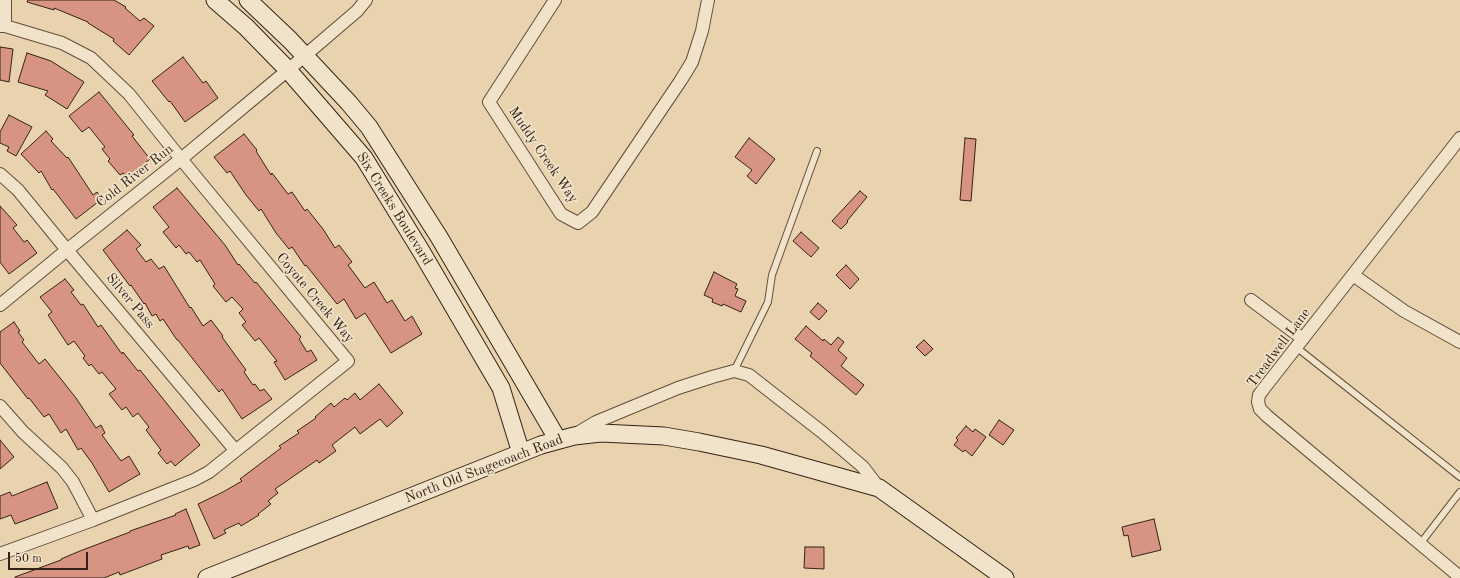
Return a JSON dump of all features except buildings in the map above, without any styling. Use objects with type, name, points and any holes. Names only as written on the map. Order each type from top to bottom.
[{"type":"street","points":[[2,26],[5,0]]},
{"type":"street","name":"Six Creeks Boulevard","points":[[215,0],[246,27],[288,70],[364,158],[421,251],[501,388],[521,453]]},
{"type":"street","name":"Six Creeks Boulevard","points":[[248,0],[305,56],[349,103],[381,145],[566,438]]},
{"type":"street","name":"Cold River Run","points":[[0,305],[66,250],[181,159],[305,56],[356,11],[366,0]]},
{"type":"street","name":"Muddy Creek Way","points":[[556,0],[489,102],[561,214],[578,223],[592,212],[682,80],[692,62],[702,32],[708,0]]},
{"type":"street","name":"Coyote Creek Way","points":[[0,554],[93,520],[194,480],[209,472],[348,361],[129,94],[91,58],[62,43],[2,26]]},
{"type":"street","name":"Treadwell Lane","points":[[1460,138],[1259,395],[1258,402],[1260,409],[1267,416],[1460,577]]},
{"type":"street","name":"Silver Pass","points":[[0,174],[18,190],[66,250],[235,450]]},
{"type":"street","points":[[1353,275],[1404,311],[1460,342]]},
{"type":"street","points":[[1250,300],[1299,343]]},
{"type":"street","points":[[566,438],[596,422],[678,388],[734,371],[749,375],[822,432],[863,467],[879,488]]},
{"type":"street","points":[[0,406],[23,432],[62,468],[73,482],[93,520]]},
{"type":"street","name":"North Old Stagecoach Road","points":[[206,578],[541,445],[566,438],[601,433],[664,436],[699,442],[761,455],[879,488],[1005,578]]},
{"type":"lane","points":[[734,371],[768,302],[772,274],[817,152]]},
{"type":"lane","points":[[1299,343],[1460,477]]},
{"type":"lane","points":[[1420,544],[1460,492]]}]
